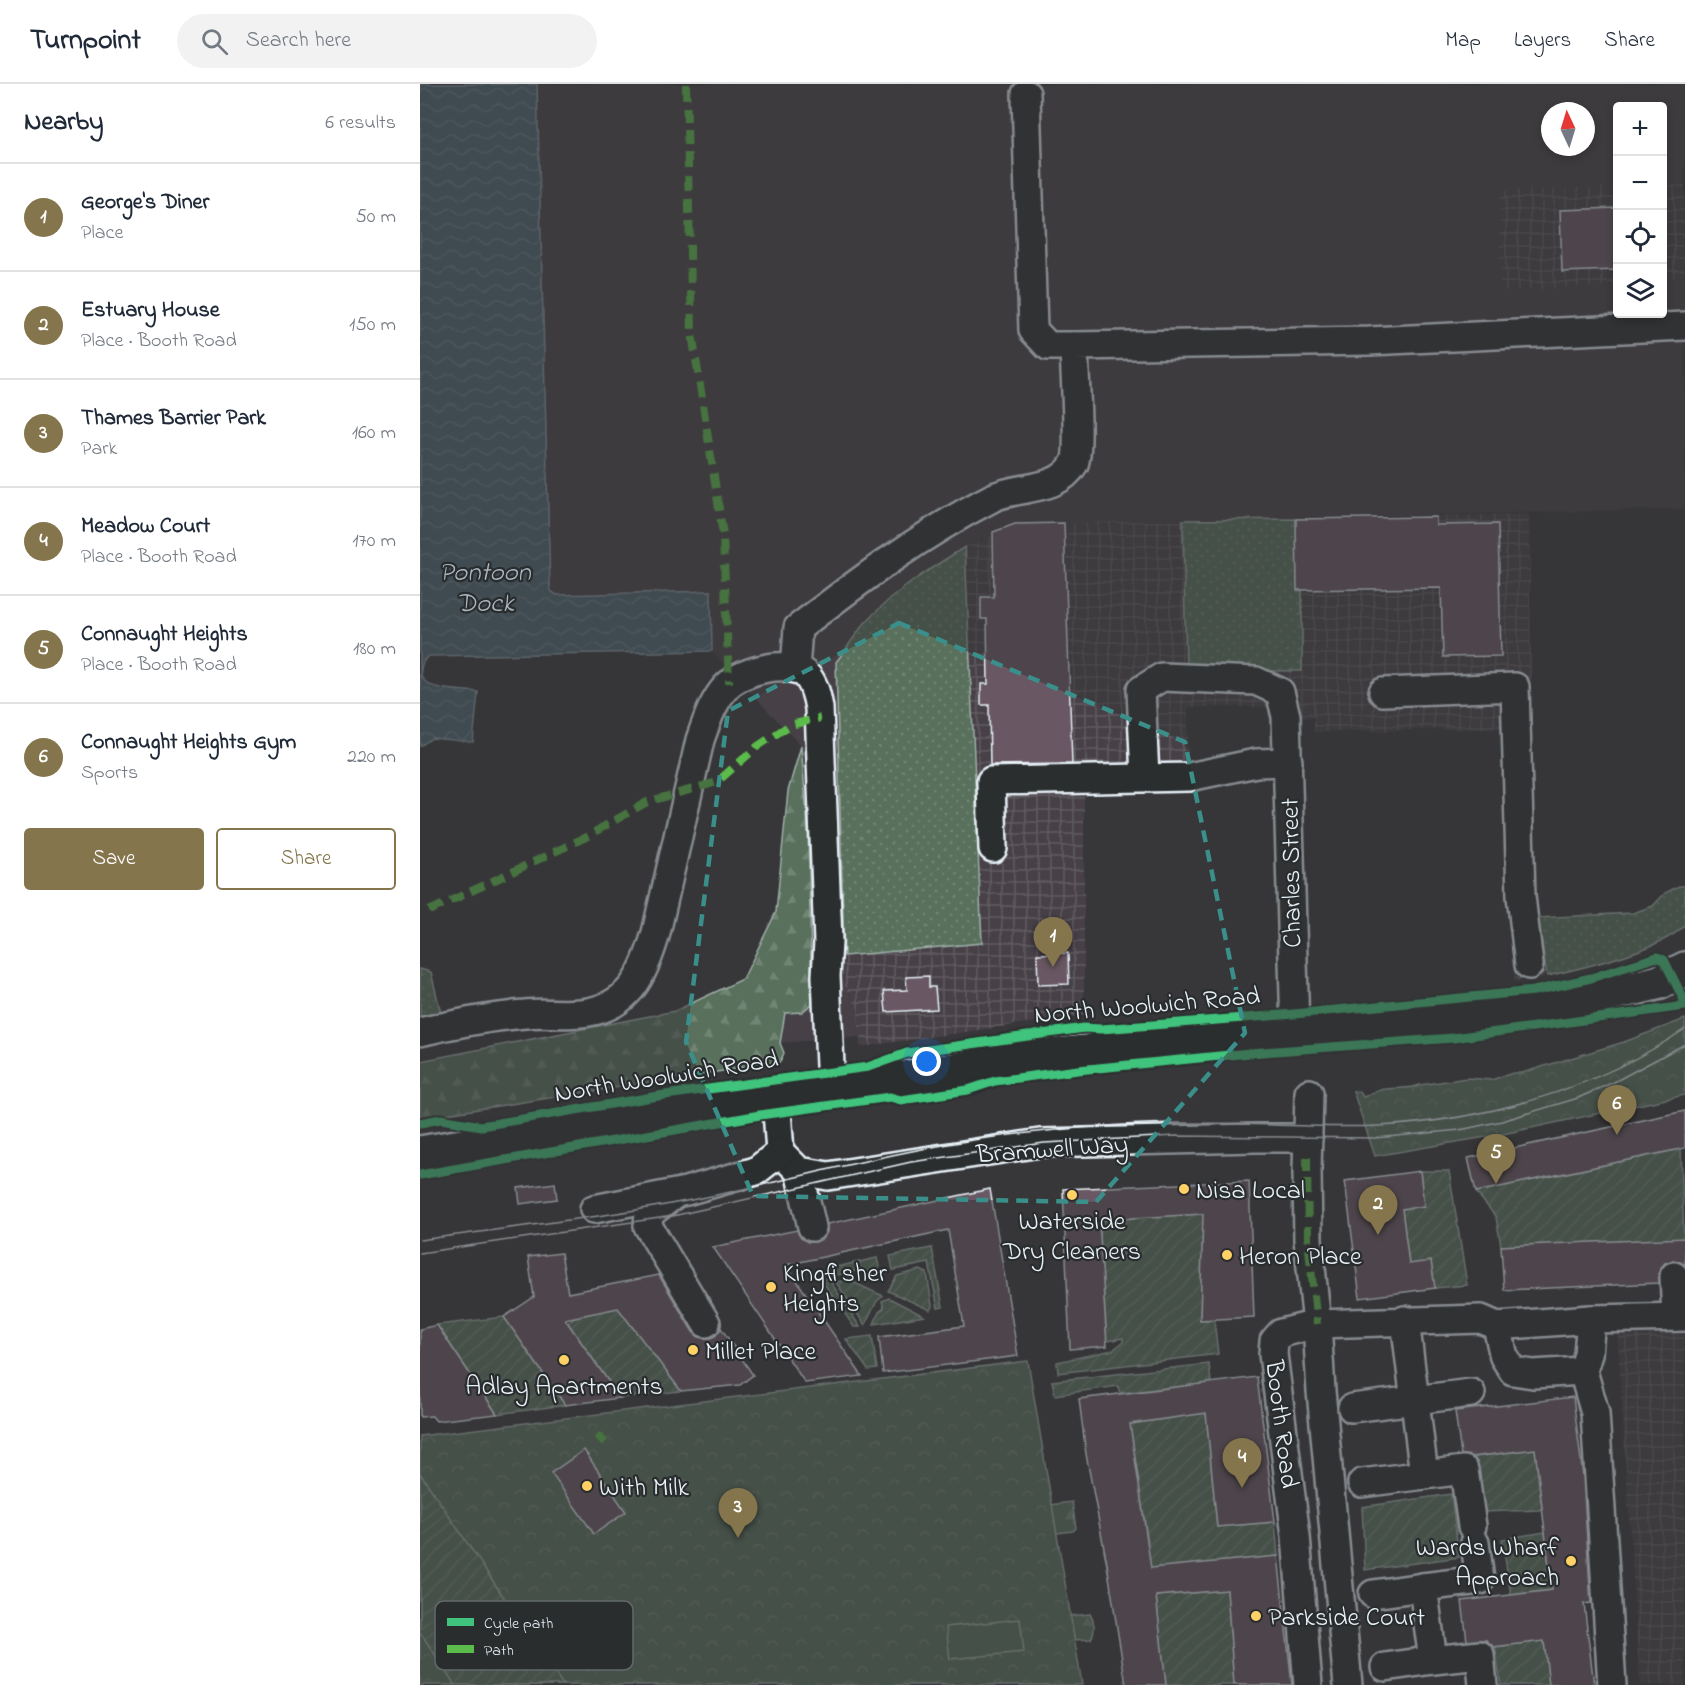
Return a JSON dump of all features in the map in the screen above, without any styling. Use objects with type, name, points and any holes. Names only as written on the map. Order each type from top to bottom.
[{"type":"main road","name":"North Woolwich Road","points":[[420,1153],[1012,1060],[1295,1030],[1539,1008],[1660,982],[1685,969]]},
{"type":"street","points":[[1026,94],[1033,330],[1048,346],[1370,341],[1685,326]]},
{"type":"street","points":[[795,669],[798,628],[860,579],[926,534],[995,496],[1032,489],[1062,478],[1075,463],[1077,435],[1074,346]]},
{"type":"street","points":[[420,1032],[525,1014],[592,1012],[606,1007],[628,993],[634,987],[649,958],[700,740],[709,713],[729,683],[741,676],[768,668],[795,669],[808,677],[819,708],[831,1088]]},
{"type":"street","name":"Charles Street","points":[[1145,777],[1141,690],[1162,677],[1256,681],[1280,692],[1286,716],[1295,1030]]},
{"type":"street","points":[[1383,692],[1515,687],[1521,896],[1529,965]]},
{"type":"street","points":[[993,848],[991,781],[1189,777],[1256,763],[1288,762]]},
{"type":"street","points":[[1309,1093],[1308,1239],[1348,1685]]},
{"type":"street","points":[[776,1097],[780,1152],[799,1172],[812,1227]]},
{"type":"street","name":"Bramwell Way","points":[[799,1172],[828,1176],[1040,1143],[1255,1138],[1307,1148]]},
{"type":"street","points":[[594,1209],[676,1194],[756,1171],[780,1152]]},
{"type":"street","points":[[676,1194],[649,1214],[648,1226],[706,1323]]},
{"type":"street","points":[[1674,1276],[1681,1317]]},
{"type":"street","points":[[1486,1317],[1513,1371],[1533,1374],[1583,1371]]},
{"type":"street","name":"Booth Road","points":[[1308,1685],[1287,1536],[1273,1354],[1274,1341],[1281,1333],[1317,1324],[1405,1320],[1486,1317],[1591,1319],[1681,1317]]},
{"type":"street","points":[[1591,1319],[1588,1354],[1583,1371],[1595,1413],[1612,1685]]},
{"type":"street","points":[[1405,1320],[1424,1475]]},
{"type":"street","points":[[1352,1407],[1471,1393]]},
{"type":"street","points":[[1362,1482],[1464,1470],[1480,1580],[1373,1594]]},
{"type":"street","points":[[1423,1587],[1433,1660]]},
{"type":"street","points":[[1385,1666],[1480,1655],[1483,1685]]},
{"type":"highlighted area","points":[[899,623],[1185,742],[1245,1033],[1096,1202],[753,1196],[686,1042],[728,711]]},
{"type":"shaded area","points":[[537,84],[1685,84],[1685,509],[1033,524],[1011,528],[965,547],[924,571],[864,624],[836,662],[845,986],[858,1009],[860,1037],[780,1043],[785,1013],[802,1012],[812,1004],[808,828],[801,746],[712,651],[711,591],[557,595],[550,588]]},
{"type":"shaded area","points":[[1685,185],[1685,272],[1680,277],[1667,280],[1667,210],[1667,186]]},
{"type":"shaded area","points":[[1613,187],[1613,286],[1500,291],[1500,191]]},
{"type":"shaded area","points":[[1529,514],[1533,862],[1535,903],[1547,976],[1514,982],[1510,728],[1314,732],[1314,717],[1268,719],[1268,707],[1188,707],[1188,767],[1084,794],[1084,1015],[860,1047],[858,1009],[845,986],[844,956],[982,943],[965,547],[1011,528],[1033,524],[1183,520],[1186,670],[1302,671],[1302,519]]},
{"type":"shaded area","points":[[1685,1324],[1685,1685],[1640,1685],[1617,1326]]},
{"type":"green space","points":[[1302,519],[1302,671],[1186,670],[1183,520]]},
{"type":"green space","points":[[965,547],[982,943],[844,956],[836,662],[875,612],[899,591]]},
{"type":"green space","points":[[801,746],[808,828],[812,1004],[802,1012],[785,1013],[780,1043],[784,1053],[780,1062],[420,1118],[420,1061],[675,1011],[743,979],[776,912],[788,791]]},
{"type":"green space","points":[[1679,886],[1685,886],[1685,924],[1675,933],[1642,950],[1547,976],[1538,918],[1633,913],[1653,906],[1665,893]]},
{"type":"green space","points":[[420,969],[431,972],[443,1022],[420,1026]]},
{"type":"green space","points":[[1685,1019],[1685,1095],[1503,1134],[1375,1156],[1353,1091],[1360,1092],[1363,1097],[1383,1089],[1467,1078],[1491,1080],[1624,1042]]},
{"type":"green space","points":[[1681,1149],[1685,1275],[1663,1276],[1661,1240],[1501,1246],[1496,1217],[1476,1192]]},
{"type":"green space","points":[[1420,1171],[1449,1171],[1467,1285],[1435,1288],[1431,1261],[1409,1264],[1402,1209],[1424,1206]]},
{"type":"green space","points":[[1203,1214],[1200,1320],[1214,1320],[1218,1354],[1058,1373],[1057,1362],[1113,1350],[1123,1342],[1123,1338],[1107,1341],[1099,1220]]},
{"type":"green space","points":[[932,1248],[943,1307],[938,1308],[929,1263],[893,1270],[890,1256]]},
{"type":"green space","points":[[877,1258],[881,1276],[867,1280],[864,1269],[832,1276],[827,1269]]},
{"type":"green space","points":[[920,1270],[927,1273],[932,1306],[930,1310],[888,1291],[897,1276]]},
{"type":"green space","points":[[828,1278],[860,1327],[854,1327],[821,1279]]},
{"type":"green space","points":[[848,1280],[883,1296],[877,1301],[865,1325],[836,1282]]},
{"type":"green space","points":[[889,1298],[924,1316],[874,1324],[879,1312],[884,1308],[882,1301]]},
{"type":"green space","points":[[618,1308],[681,1391],[620,1398],[568,1323],[574,1317]]},
{"type":"green space","points":[[504,1317],[565,1405],[497,1414],[437,1325]]},
{"type":"green space","points":[[872,1336],[877,1369],[868,1370],[846,1339]]},
{"type":"green space","points":[[1028,1361],[1082,1685],[420,1685],[420,1436]]},
{"type":"green space","points":[[1209,1364],[1211,1383],[1120,1393],[1118,1386],[1055,1395],[1052,1381]]},
{"type":"green space","points":[[1206,1413],[1217,1527],[1275,1522],[1278,1556],[1108,1572],[1104,1549],[1148,1542],[1130,1424]]},
{"type":"green space","points":[[1535,1449],[1542,1510],[1480,1512],[1475,1457]]},
{"type":"green space","points":[[420,1473],[506,1601],[435,1601],[435,1655],[420,1632]]},
{"type":"green space","points":[[1451,1494],[1459,1557],[1365,1570],[1362,1507]]},
{"type":"green space","points":[[1072,1502],[1076,1528],[1073,1531],[1057,1533],[1053,1531],[1050,1505]]},
{"type":"green space","points":[[1545,1532],[1552,1590],[1511,1595],[1502,1539]]},
{"type":"green space","points":[[1227,1590],[1234,1685],[1166,1685],[1156,1596]]},
{"type":"green space","points":[[1090,1614],[1094,1626],[1091,1639],[1073,1640],[1069,1623],[1070,1616]]},
{"type":"green space","points":[[1020,1619],[1024,1652],[950,1659],[946,1627]]},
{"type":"green space","points":[[1544,1641],[1549,1685],[1501,1685],[1495,1647]]},
{"type":"green space","points":[[445,1670],[553,1670],[563,1685],[455,1685]]},
{"type":"water","name":"Pontoon Dock","points":[[420,84],[537,84],[550,588],[552,592],[557,595],[711,591],[712,651],[428,656],[422,664],[421,674],[429,684],[445,689],[478,692],[473,742],[432,738],[420,746]]},
{"type":"building","points":[[1613,208],[1613,270],[1562,272],[1560,210]]},
{"type":"building","points":[[1436,517],[1436,525],[1498,524],[1501,656],[1443,657],[1441,588],[1297,590],[1296,519]]},
{"type":"building","points":[[1064,523],[1072,764],[990,765],[989,705],[981,705],[981,684],[988,684],[987,619],[981,619],[981,597],[994,597],[993,532],[1015,524]]},
{"type":"building","points":[[1068,953],[1069,984],[1038,985],[1037,954]]},
{"type":"building","points":[[929,976],[929,987],[935,987],[937,1009],[886,1012],[884,991],[907,990],[906,977]]},
{"type":"building","points":[[1685,1111],[1685,1148],[1476,1192],[1468,1158]]},
{"type":"building","points":[[1420,1171],[1424,1206],[1402,1209],[1409,1264],[1431,1261],[1435,1288],[1360,1298],[1345,1181]]},
{"type":"building","name":"Heron Place","points":[[1249,1181],[1254,1317],[1200,1320],[1203,1214],[1099,1220],[1107,1346],[1070,1349],[1063,1189]]},
{"type":"building","points":[[555,1183],[557,1199],[520,1204],[518,1188]]},
{"type":"building","name":"Kingfisher Heights","points":[[990,1189],[1018,1356],[883,1373],[879,1337],[964,1326],[948,1230],[786,1265],[862,1376],[805,1383],[713,1247],[797,1230],[801,1238],[808,1242],[815,1242],[823,1238],[827,1232],[827,1224]]},
{"type":"building","points":[[1685,1238],[1685,1265],[1674,1260],[1665,1263],[1660,1269],[1659,1283],[1504,1290],[1501,1246]]},
{"type":"building","points":[[561,1253],[568,1293],[659,1275],[693,1332],[707,1339],[715,1336],[721,1328],[753,1375],[740,1385],[681,1391],[618,1308],[565,1319],[620,1398],[565,1405],[504,1317],[534,1297],[528,1257]]},
{"type":"building","points":[[437,1325],[497,1414],[436,1421],[432,1416],[420,1417],[420,1329]]},
{"type":"building","points":[[1257,1377],[1275,1522],[1217,1527],[1206,1413],[1130,1424],[1151,1568],[1278,1556],[1292,1685],[1234,1685],[1227,1590],[1156,1596],[1166,1685],[1126,1685],[1107,1564],[1086,1454],[1079,1399]]},
{"type":"building","name":"Wards Wharf Approach","points":[[1573,1397],[1583,1476],[1591,1603],[1584,1604],[1594,1685],[1549,1685],[1544,1641],[1493,1647],[1486,1640],[1467,1641],[1462,1601],[1552,1590],[1535,1449],[1472,1457],[1461,1455],[1455,1411]]},
{"type":"building","points":[[584,1450],[626,1512],[594,1534],[551,1473]]},
{"type":"tram line","points":[[420,1240],[605,1215],[679,1202],[930,1147],[1002,1136],[1133,1124],[1202,1123],[1354,1127],[1419,1123],[1460,1117],[1500,1109],[1577,1085],[1614,1069],[1685,1029]]},
{"type":"tram line","points":[[420,1253],[673,1216],[911,1162],[1044,1143],[1176,1136],[1376,1138],[1460,1130],[1502,1121],[1578,1098],[1614,1082],[1685,1044]]},
{"type":"marked path","points":[[686,84],[692,333],[723,535],[729,683]]},
{"type":"marked path","points":[[429,911],[584,838],[647,802],[717,782],[758,746],[790,725],[820,718]]},
{"type":"marked path","points":[[1307,1157],[1308,1239],[1317,1324]]},
{"type":"marked path","points":[[597,1435],[605,1443]]},
{"type":"cycle path","points":[[420,1123],[441,1119],[481,1126],[658,1096],[868,1067],[907,1053],[1084,1028],[1101,1029],[1294,1014],[1534,991],[1591,978],[1657,957],[1664,960],[1685,1002]]},
{"type":"cycle path","points":[[420,1175],[760,1115],[890,1097],[901,1100],[968,1090],[995,1081],[1078,1070],[1250,1053],[1453,1038],[1685,1006]]},
{"type":"place","name":"George's Diner","points":[[1053,967]]},
{"type":"place","name":"Connaught Heights Gym","points":[[1617,1135]]},
{"type":"place","name":"Connaught Heights","points":[[1496,1184]]},
{"type":"place","name":"Nisa Local","points":[[1184,1189]]},
{"type":"place","name":"Waterside Dry Cleaners","points":[[1072,1195]]},
{"type":"place","name":"Estuary House","points":[[1378,1235]]},
{"type":"place","name":"Heron Place","points":[[1227,1255]]},
{"type":"place","name":"Kingfisher Heights","points":[[771,1287]]},
{"type":"place","name":"Millet Place","points":[[693,1350]]},
{"type":"place","name":"Adlay Apartments","points":[[564,1360]]},
{"type":"place","name":"With Milk","points":[[587,1486]]},
{"type":"place","name":"Meadow Court","points":[[1242,1488]]},
{"type":"place","name":"Thames Barrier Park","points":[[738,1538]]},
{"type":"place","name":"Wards Wharf Approach","points":[[1571,1561]]},
{"type":"place","name":"Parkside Court","points":[[1256,1616]]}]
